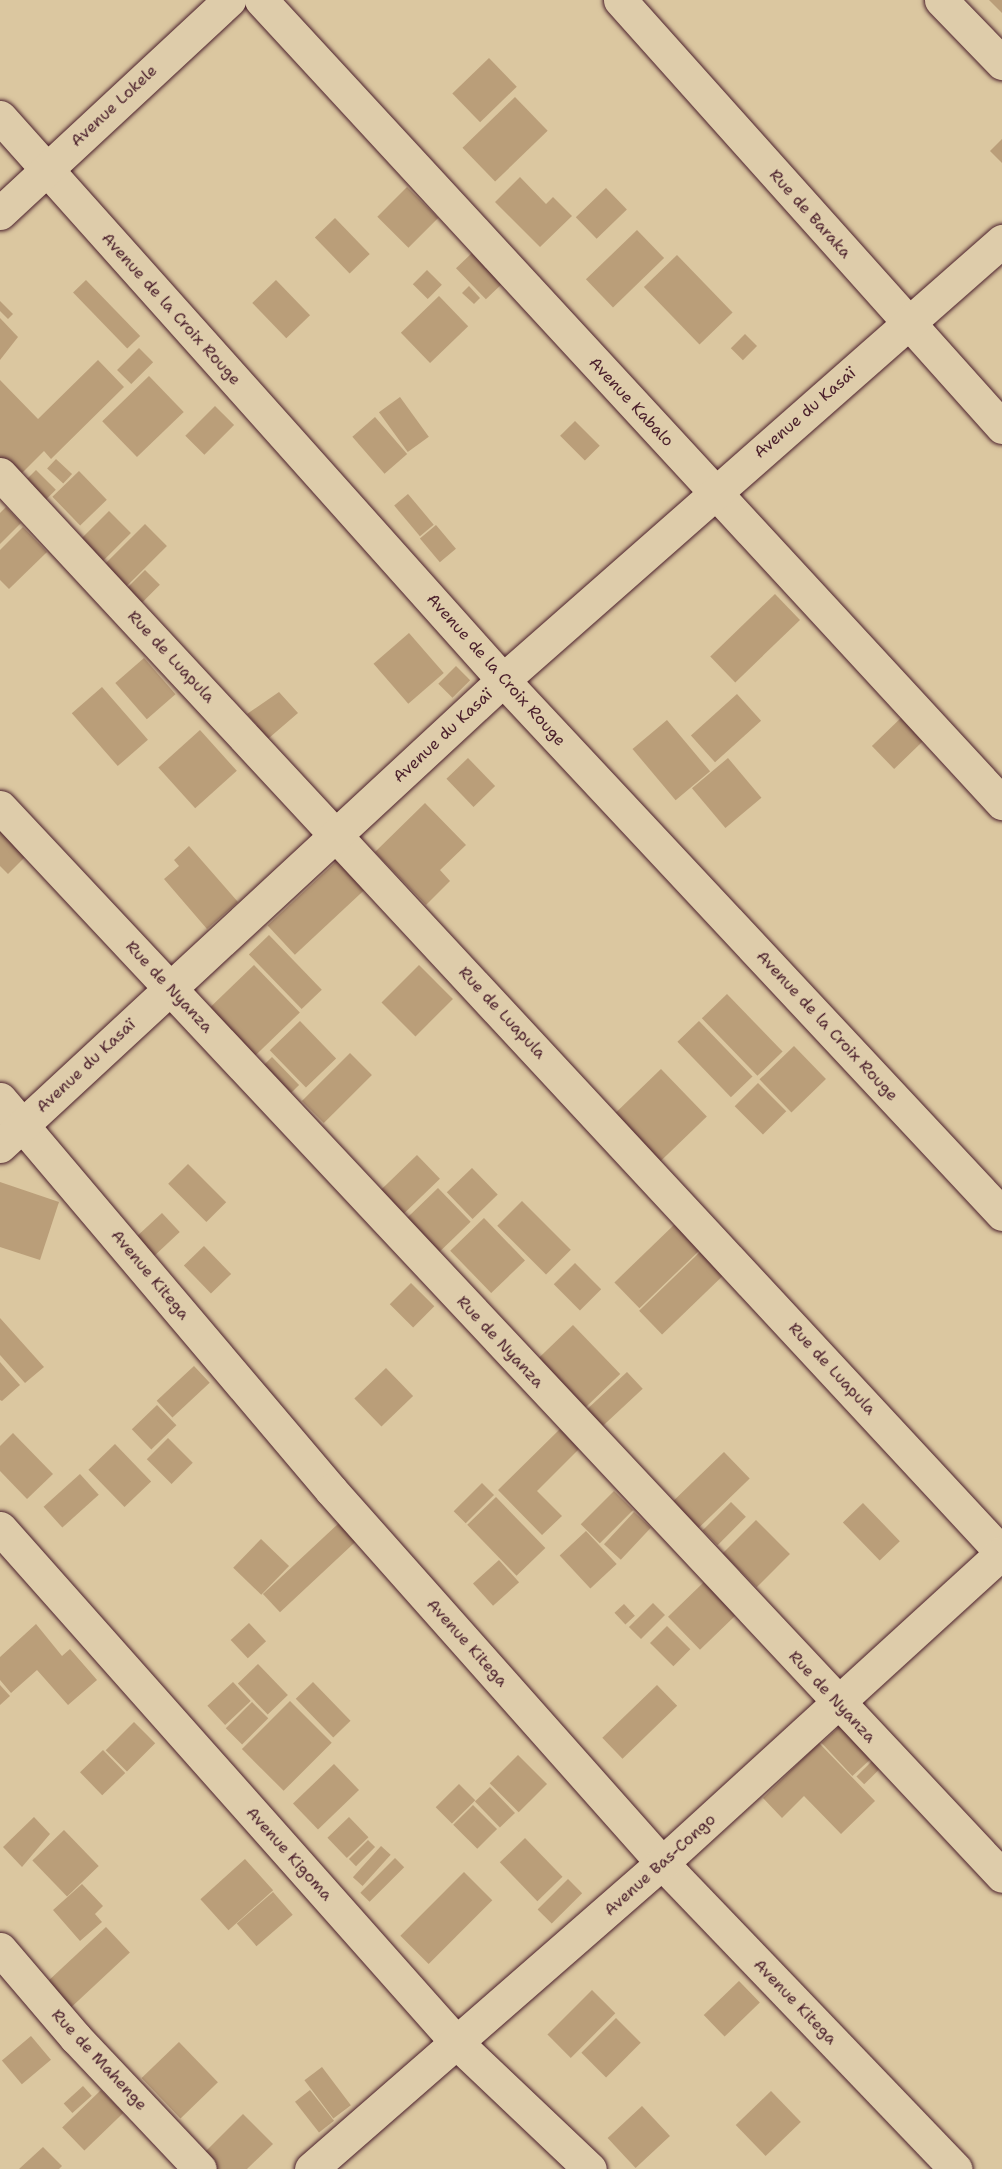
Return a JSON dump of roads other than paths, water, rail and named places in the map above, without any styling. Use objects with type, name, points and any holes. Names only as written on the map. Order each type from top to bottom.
[{"type":"street","name":"Avenue Lokele","points":[[0,213],[229,0]]},
{"type":"street","name":"Avenue Kabalo","points":[[261,0],[1002,803]]},
{"type":"street","name":"Rue de Baraka","points":[[620,0],[1002,427]]},
{"type":"street","points":[[941,0],[1002,63]]},
{"type":"street","name":"Avenue de la Croix Rouge","points":[[0,117],[503,680],[1002,1214]]},
{"type":"street","name":"Avenue du Kasaï","points":[[12,1135],[503,680],[1002,241]]},
{"type":"street","name":"Rue de Luapula","points":[[0,474],[1002,1553]]},
{"type":"street","name":"Rue de Nyanza","points":[[0,807],[839,1705],[1002,1876]]},
{"type":"street","name":"Avenue Kitega","points":[[0,1099],[12,1135],[662,1863],[955,2169]]},
{"type":"street","name":"Avenue Kigoma","points":[[0,1528],[458,2043],[590,2169]]},
{"type":"street","name":"Avenue Bas-Congo","points":[[311,2169],[662,1863],[839,1705],[1002,1553]]},
{"type":"street","name":"Rue de Mahenge","points":[[0,1948],[76,2038],[200,2169]]}]
